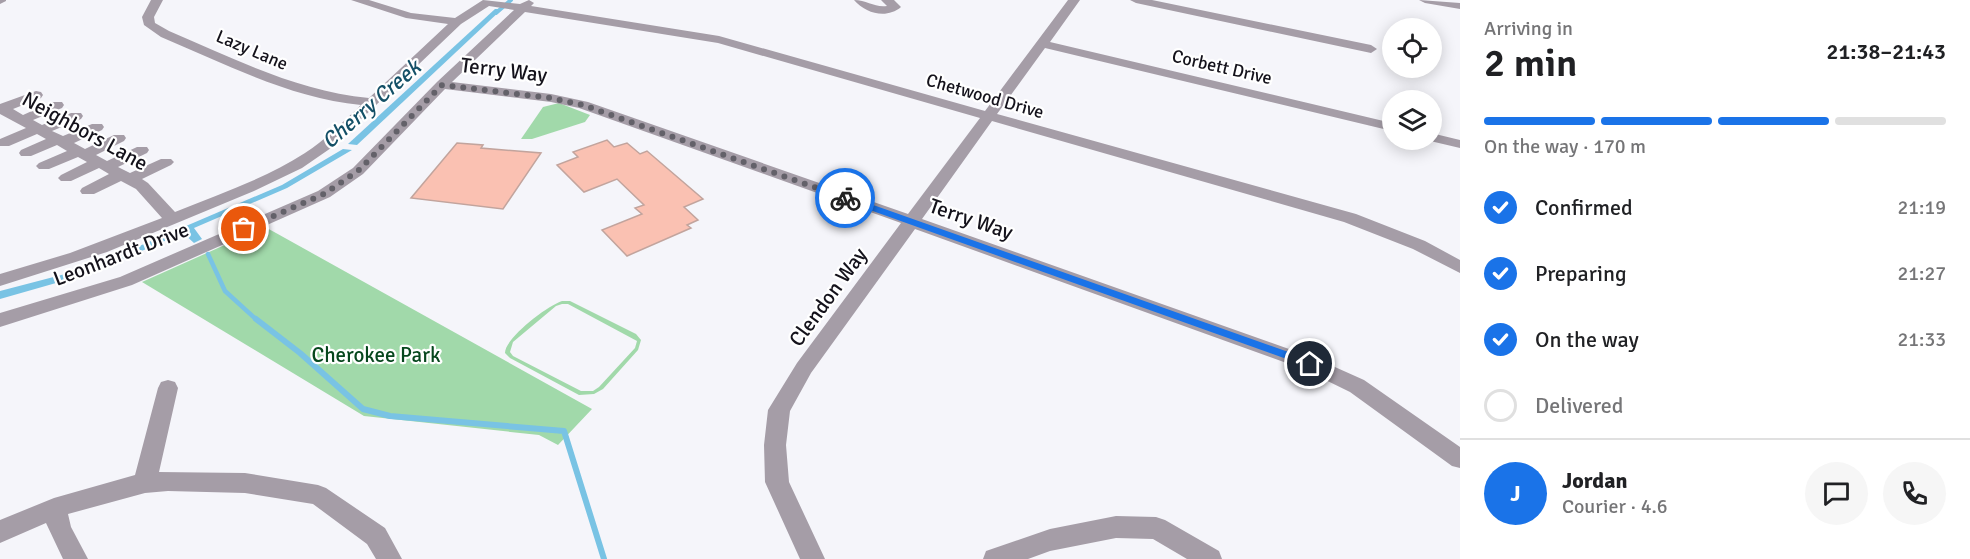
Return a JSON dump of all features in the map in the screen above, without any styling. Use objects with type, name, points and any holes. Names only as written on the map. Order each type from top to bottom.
[{"type":"street","name":"Lazy Lane","points":[[157,0],[148,17],[150,26],[165,34],[303,91],[343,100],[371,102]]},
{"type":"street","points":[[357,0],[410,16],[457,22]]},
{"type":"street","points":[[861,0],[869,9],[895,7],[887,0]]},
{"type":"street","name":"Clendon Way","points":[[813,559],[777,482],[775,445],[779,410],[804,368],[1044,44],[1074,0]]},
{"type":"street","points":[[1136,0],[1371,49]]},
{"type":"street","points":[[1425,0],[1460,6]]},
{"type":"street","name":"Leonhardt Drive","points":[[0,280],[47,268],[172,219],[304,162],[326,145],[457,22],[507,3]]},
{"type":"street","name":"Leonhardt Drive","points":[[0,320],[126,281],[324,194],[358,171],[442,85],[507,3]]},
{"type":"street","name":"Chetwood Drive","points":[[507,3],[719,40],[1350,218],[1419,245],[1460,267]]},
{"type":"street","name":"Corbett Drive","points":[[1044,44],[1382,125]]},
{"type":"street","name":"Terry Way","points":[[442,85],[551,98],[583,105],[1310,364],[1356,386],[1460,459]]},
{"type":"street","points":[[1,108],[36,96]]},
{"type":"street","points":[[0,125],[57,105]]},
{"type":"street","name":"Neighbors Lane","points":[[1,108],[142,186],[172,219]]},
{"type":"street","points":[[4,143],[76,116]]},
{"type":"street","points":[[26,153],[97,128]]},
{"type":"street","points":[[44,166],[119,138]]},
{"type":"street","points":[[1442,140],[1460,144]]},
{"type":"street","points":[[66,178],[142,150]]},
{"type":"street","points":[[88,191],[166,162]]},
{"type":"street","points":[[145,483],[168,388]]},
{"type":"street","points":[[0,532],[54,508],[145,483],[168,481],[244,483],[318,495],[376,536],[390,559]]},
{"type":"street","points":[[54,508],[60,530],[76,559]]},
{"type":"street","points":[[995,559],[1050,540],[1116,527],[1156,528],[1210,559]]},
{"type":"green space","points":[[559,103],[590,115],[585,122],[532,139],[521,139],[543,107]]},
{"type":"green space","name":"Cherokee Park","points":[[265,227],[592,409],[558,445],[539,435],[364,416],[142,282]]},
{"type":"green space","points":[[570,301],[636,334],[641,340],[638,350],[603,389],[594,394],[579,395],[510,358],[505,353],[519,331],[555,304]],"holes":[[[568,304],[637,341],[635,348],[593,391],[581,391],[513,356],[510,352],[513,342],[556,306]]]},
{"type":"water","points":[[495,9],[502,9],[357,145],[348,144]]},
{"type":"water","points":[[343,149],[352,150],[287,188],[194,228],[202,239],[194,243],[183,233],[91,273],[0,299],[0,291],[88,268],[282,185]]},
{"type":"building","points":[[607,140],[614,147],[627,143],[640,154],[647,151],[703,199],[684,207],[698,220],[687,225],[691,228],[627,256],[602,230],[642,214],[635,208],[644,205],[617,179],[584,192],[557,165],[578,157],[573,152]]},
{"type":"building","points":[[457,143],[483,145],[481,148],[541,153],[503,209],[411,198]]},
{"type":"waterway","name":"Cherry Creek","points":[[496,13],[511,0]]},
{"type":"waterway","points":[[208,254],[225,291],[258,321]]},
{"type":"waterway","points":[[256,319],[300,353],[363,409],[390,416],[564,431],[604,559]]},
{"type":"way so far","points":[[244,229],[324,194],[358,171],[442,85],[551,98],[583,105],[845,198]]},
{"type":"route","points":[[845,198],[1310,364]]}]
